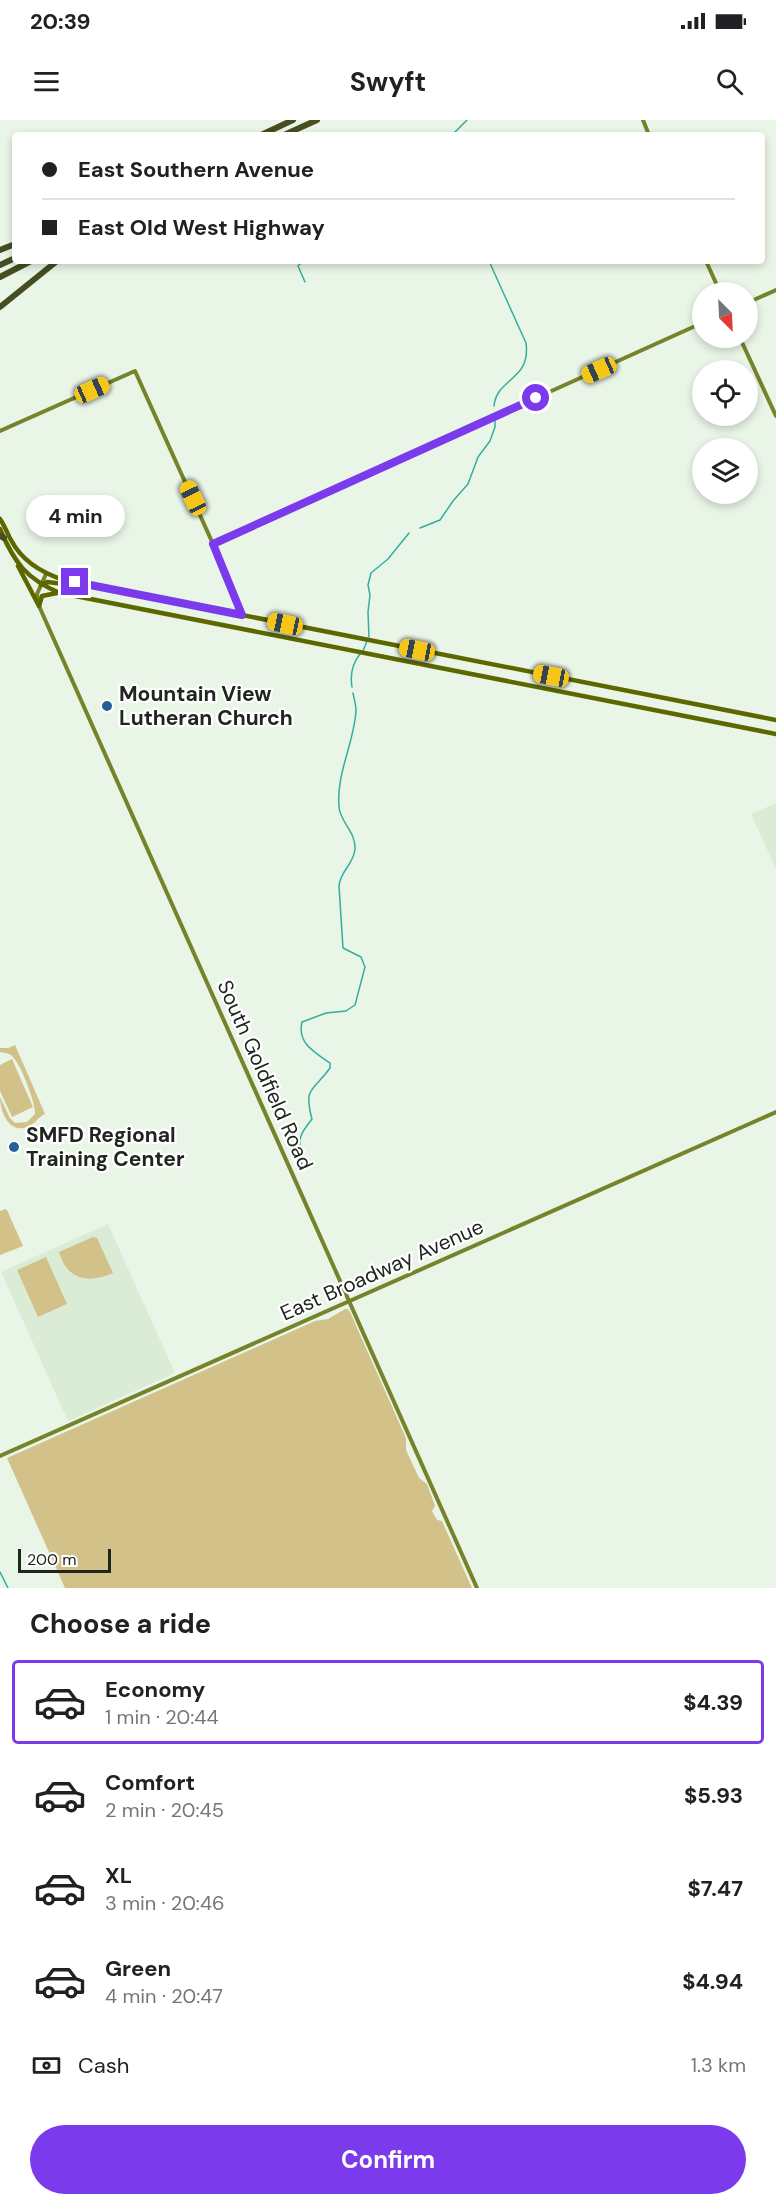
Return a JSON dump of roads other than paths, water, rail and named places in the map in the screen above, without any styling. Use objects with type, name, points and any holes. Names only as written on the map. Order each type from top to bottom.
[{"type":"highway","points":[[265,132],[287,120]]},
{"type":"highway","points":[[267,132],[293,120]]},
{"type":"highway","points":[[291,132],[317,120]]},
{"type":"highway","points":[[0,277],[25,264]]},
{"type":"highway","points":[[0,307],[53,264]]},
{"type":"main road","points":[[707,264],[715,282]]},
{"type":"main road","points":[[758,298],[776,290]]},
{"type":"main road","points":[[213,544],[692,328]]},
{"type":"main road","points":[[745,348],[776,416]]},
{"type":"main road","points":[[0,431],[135,371],[213,544],[242,615]]},
{"type":"main road","points":[[0,519],[23,557],[46,574],[64,580],[776,720]]},
{"type":"main road","points":[[0,529],[2,537],[39,606]]},
{"type":"main road","points":[[14,558],[32,579],[60,593],[776,734]]},
{"type":"main road","name":"South Goldfield Road","points":[[46,574],[38,594],[39,606],[477,1588]]},
{"type":"main road","points":[[41,585],[50,582],[90,585]]},
{"type":"main road","points":[[39,606],[40,599],[44,595],[60,593]]},
{"type":"main road","name":"East Broadway Avenue","points":[[0,1456],[776,1112]]},
{"type":"waterway","points":[[455,132],[467,120]]},
{"type":"waterway","points":[[300,264],[298,266],[305,282]]},
{"type":"waterway","points":[[490,264],[526,343],[524,365],[501,389],[494,406]]},
{"type":"waterway","points":[[420,528],[440,520],[468,484],[478,457],[490,441],[495,420]]},
{"type":"waterway","points":[[369,637],[370,595],[368,585],[371,573],[388,559],[409,533]]},
{"type":"waterway","points":[[363,651],[367,641]]},
{"type":"waterway","points":[[352,687],[352,670],[360,654]]},
{"type":"waterway","points":[[301,1170],[300,1140],[312,1119],[310,1094],[330,1068],[330,1063],[313,1051],[304,1041],[302,1022],[326,1013],[346,1011],[355,1005],[365,967],[361,957],[343,948],[339,886],[355,849],[353,837],[342,818],[339,807],[340,783],[355,723],[356,709],[353,693]]},
{"type":"waterway","points":[[0,1572],[8,1588]]},
{"type":"place","name":"Mountain View Lutheran Church","points":[[107,706]]},
{"type":"place","name":"SMFD Regional Training Center","points":[[14,1147]]}]
